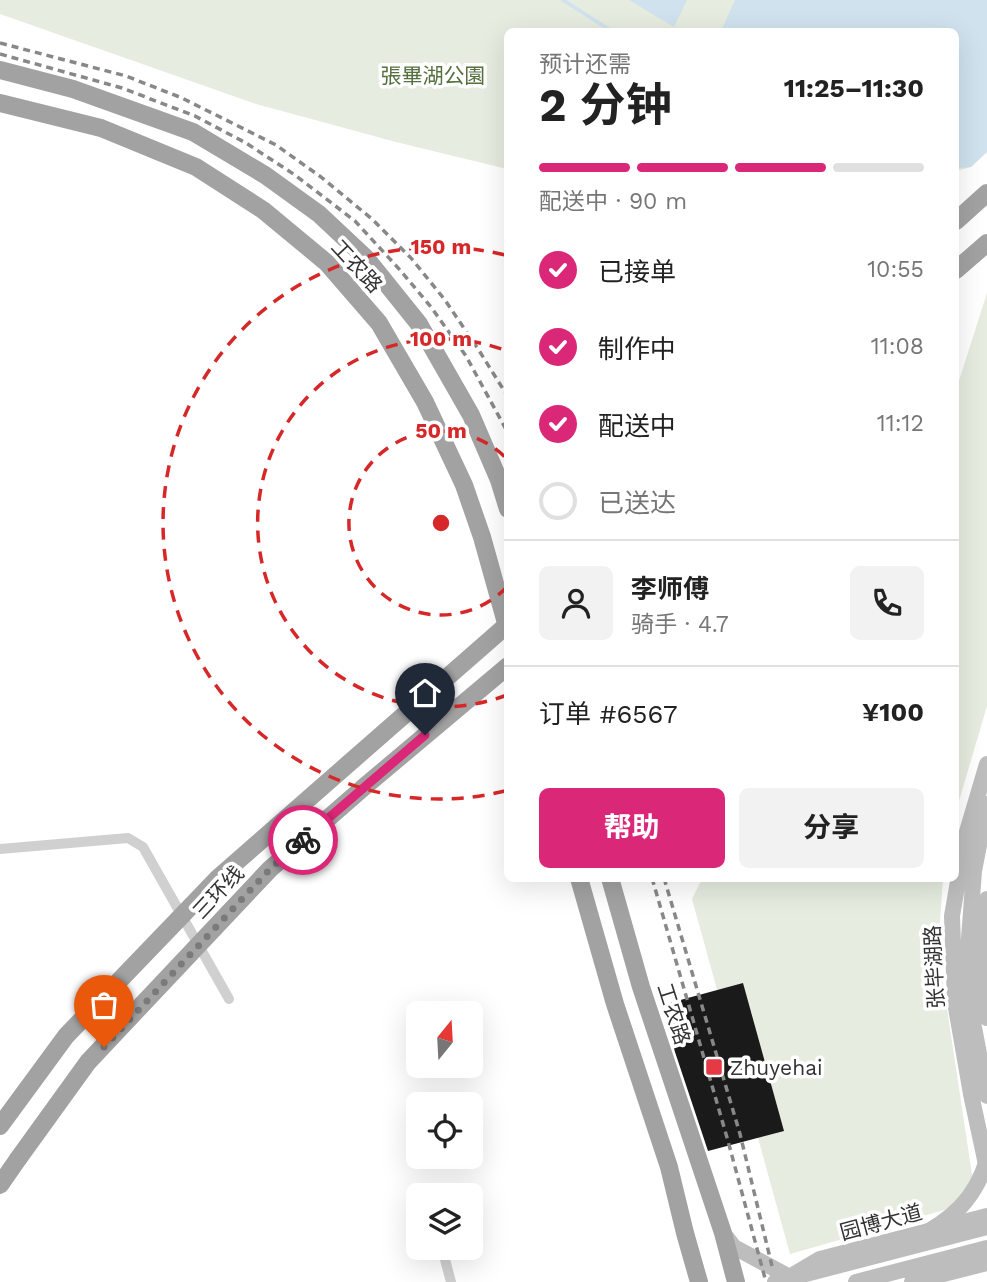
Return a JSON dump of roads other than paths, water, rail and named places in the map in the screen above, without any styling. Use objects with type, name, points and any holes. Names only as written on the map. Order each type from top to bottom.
[{"type":"highway","name":"工农路","points":[[4,71],[73,89],[192,132],[265,175],[319,214],[366,258],[419,324],[471,415],[504,496]]},
{"type":"highway","name":"工农路","points":[[0,103],[102,128],[196,167],[263,210],[327,263],[379,323],[425,402],[464,485],[504,616]]},
{"type":"highway","points":[[959,218],[987,193]]},
{"type":"highway","points":[[959,268],[987,243]]},
{"type":"highway","name":"三环线","points":[[0,1126],[66,1036],[218,878],[504,628]]},
{"type":"highway","name":"三环线","points":[[0,1185],[88,1062],[270,869],[504,669]]},
{"type":"highway","points":[[580,882],[615,1004],[670,1167],[699,1282]]},
{"type":"highway","name":"工农路","points":[[611,882],[641,987],[723,1233],[736,1282]]},
{"type":"main road","name":"张毕湖路","points":[[959,876],[966,835],[987,764]]},
{"type":"main road","points":[[987,804],[970,911],[968,952],[973,1022],[987,1096]]},
{"type":"main road","name":"张毕湖路","points":[[958,882],[952,916],[955,1002],[987,1169]]},
{"type":"main road","points":[[987,899],[982,963],[987,1018]]},
{"type":"main road","points":[[890,1251],[950,1218],[971,1196],[982,1177],[987,1160]]},
{"type":"main road","name":"园博大道","points":[[787,1281],[820,1259],[987,1216]]},
{"type":"main road","points":[[723,1233],[734,1247],[787,1281],[890,1251],[987,1227]]},
{"type":"main road","points":[[856,1282],[987,1248]]},
{"type":"main road","points":[[912,1282],[987,1263]]},
{"type":"street","points":[[0,849],[128,838],[144,847],[229,999]]},
{"type":"street","points":[[445,1260],[451,1282]]},
{"type":"water","points":[[629,0],[687,0],[674,27]]},
{"type":"water","points":[[735,0],[987,0],[987,152],[971,167],[959,168],[959,28],[722,28]]},
{"type":"waterway","points":[[563,0],[607,28]]},
{"type":"railway","points":[[0,43],[126,76],[182,98],[276,145],[321,177],[372,219],[411,258],[445,300],[504,391]]},
{"type":"railway","points":[[0,54],[122,88],[195,116],[246,143],[295,175],[355,221],[431,307],[466,356],[504,426]]},
{"type":"railway","points":[[653,882],[766,1282]]},
{"type":"railway","points":[[665,882],[740,1134],[772,1266]]},
{"type":"place","name":"Zhuyehai","points":[[714,1067]]},
{"type":"park label","name":"張畢湖公園","points":[[433,75]]}]
